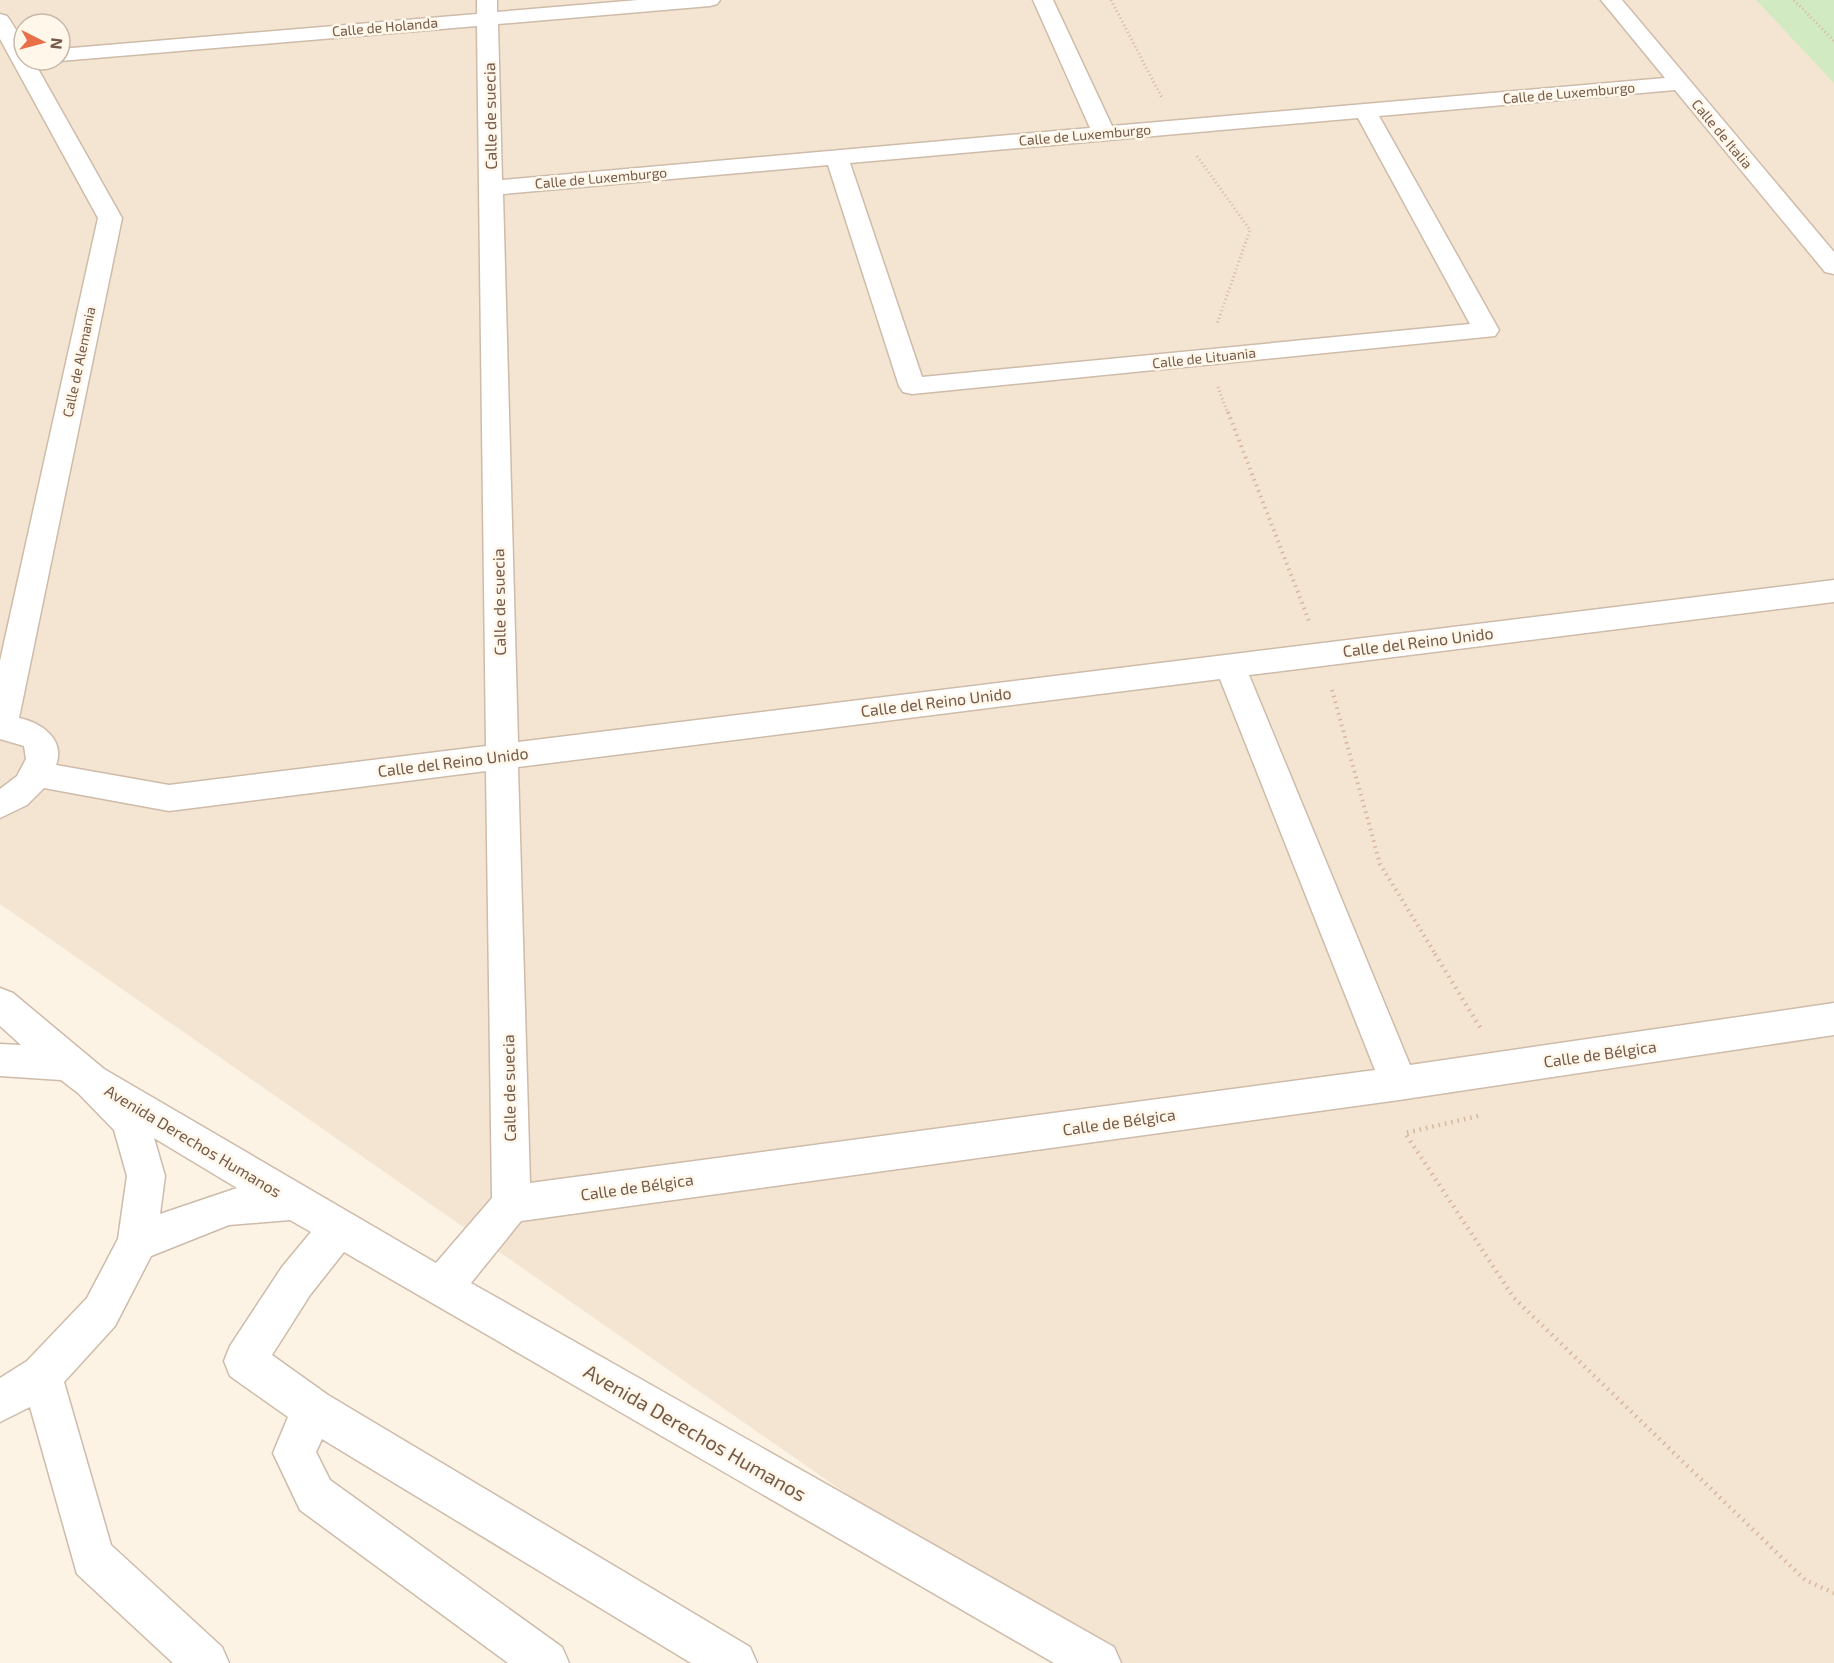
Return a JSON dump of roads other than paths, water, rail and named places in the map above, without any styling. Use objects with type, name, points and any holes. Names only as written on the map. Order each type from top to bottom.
[{"type":"street","name":"Calle de Holanda","points":[[72,54],[488,9],[710,0]]},
{"type":"street","points":[[1043,0],[1104,134]]},
{"type":"street","name":"Calle de Italia","points":[[1611,0],[1834,267]]},
{"type":"street","name":"Calle de suecia","points":[[488,9],[511,1204]]},
{"type":"street","name":"Calle de Alemania","points":[[0,20],[12,40]]},
{"type":"street","name":"Calle de Alemania","points":[[0,727],[110,218],[31,72]]},
{"type":"street","name":"Calle de Luxemburgo","points":[[491,188],[1680,83]]},
{"type":"street","name":"Calle de Lituania","points":[[837,157],[912,386],[1486,330],[1365,111]]},
{"type":"street","name":"Calle del Reino Unido","points":[[39,774],[169,798],[1834,591]]},
{"type":"street","points":[[1230,665],[1400,1083]]},
{"type":"street","points":[[0,727],[21,729],[35,735],[42,746],[44,759],[39,774],[29,786],[0,805]]},
{"type":"street","name":"Avenida Derechos Humanos","points":[[0,1004],[80,1072],[294,1201],[441,1288],[1098,1663]]},
{"type":"street","name":"Calle de Bélgica","points":[[511,1204],[1400,1083],[1834,1019]]},
{"type":"street","points":[[0,1060],[80,1072],[130,1120],[146,1176],[137,1242],[101,1312],[42,1376],[0,1401]]},
{"type":"street","name":"Avenida Derechos Humanos","points":[[137,1242],[229,1207],[294,1201]]},
{"type":"street","points":[[441,1288],[511,1204]]},
{"type":"street","points":[[339,1228],[296,1281],[245,1361],[313,1410],[734,1663]]},
{"type":"street","points":[[42,1376],[93,1558],[206,1663]]},
{"type":"street","points":[[313,1410],[294,1453],[315,1495],[546,1663]]}]
